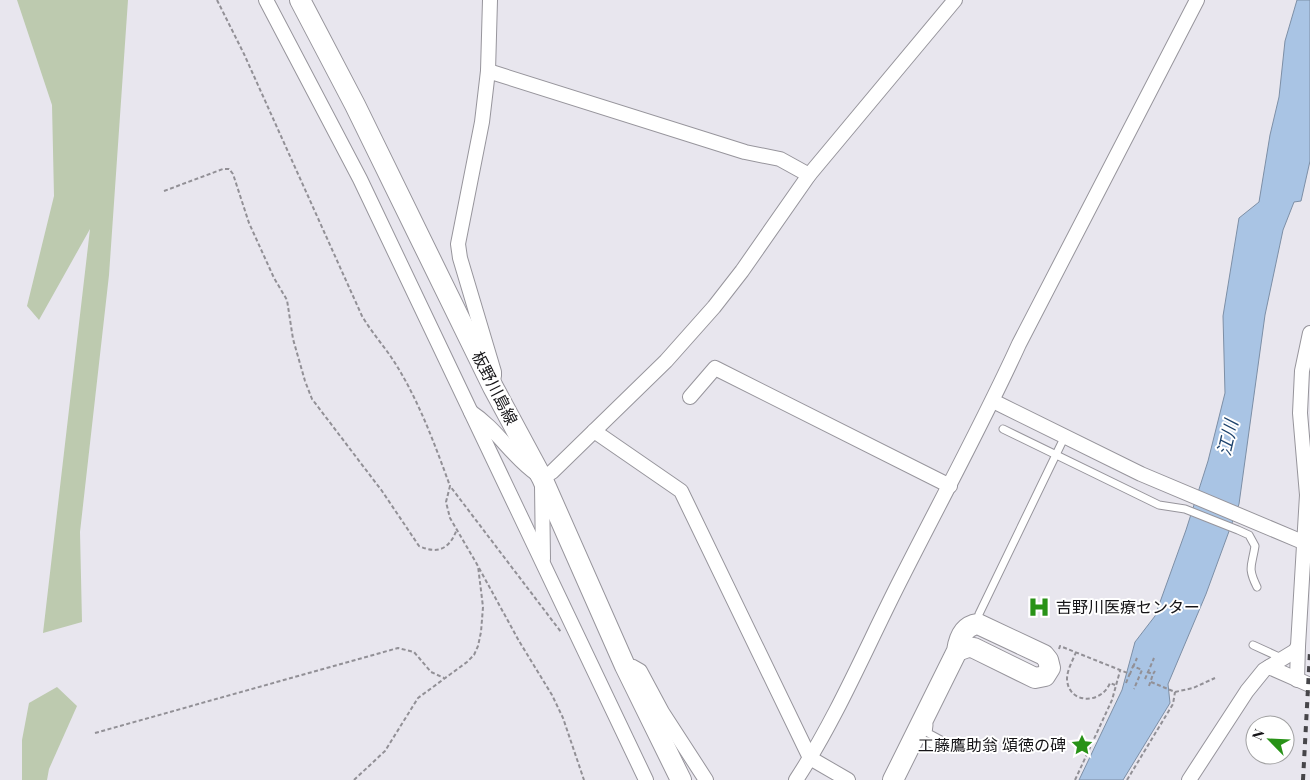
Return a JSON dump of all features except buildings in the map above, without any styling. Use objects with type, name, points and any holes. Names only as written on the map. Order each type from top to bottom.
[{"type":"main road","name":"板野川島線","points":[[300,0],[355,105],[493,387],[542,478],[625,666],[681,780]]},
{"type":"main road","points":[[978,624],[1044,655],[1050,664],[1049,671],[1045,676],[1035,678],[974,648],[961,649],[958,643],[965,629],[971,625],[978,624]]},
{"type":"main road","points":[[893,780],[914,736],[961,649]]},
{"type":"street","points":[[266,0],[360,179],[646,780]]},
{"type":"street","points":[[490,0],[488,71],[482,122],[458,244],[460,258],[494,372],[493,387]]},
{"type":"street","points":[[542,478],[552,472],[666,361],[714,307],[742,271],[809,175],[956,0]]},
{"type":"street","points":[[796,780],[810,758],[950,486],[993,401],[1019,344],[1197,0]]},
{"type":"street","points":[[488,71],[745,152],[780,159],[809,175]]},
{"type":"street","points":[[1303,682],[1298,646],[1307,495],[1300,414],[1302,371],[1310,333]]},
{"type":"street","points":[[690,397],[715,368],[950,486]]},
{"type":"street","points":[[993,401],[1141,474],[1305,543]]},
{"type":"street","points":[[469,411],[485,422],[525,466],[542,478]]},
{"type":"street","points":[[594,431],[681,491],[810,758],[848,780]]},
{"type":"street","points":[[542,478],[543,564]]},
{"type":"street","points":[[1190,780],[1247,691],[1264,670],[1295,651],[1298,646]]},
{"type":"street","points":[[625,666],[640,671],[662,712],[706,780]]},
{"type":"street","points":[[1269,668],[1303,682]]},
{"type":"lane","points":[[1003,429],[1160,505],[1185,509],[1249,535],[1256,546],[1250,574],[1257,587]]},
{"type":"lane","points":[[978,624],[979,614],[1065,436]]},
{"type":"lane","points":[[1253,645],[1277,656],[1281,660]]},
{"type":"lane","points":[[936,711],[961,649]]},
{"type":"lane","points":[[914,736],[940,744],[928,733],[932,720]]},
{"type":"path","points":[[217,0],[244,54],[362,316],[405,381],[434,442],[450,486],[562,635]]},
{"type":"path","points":[[164,191],[223,169],[229,169],[233,174],[250,224],[274,278],[287,300],[293,339],[312,399],[382,491],[419,546],[427,550],[443,548],[453,538],[457,529]]},
{"type":"path","points":[[450,486],[446,502],[450,518],[519,641],[552,695],[563,718],[584,780]]},
{"type":"path","points":[[354,780],[385,751],[418,698],[474,655],[481,632],[482,606],[478,566]]},
{"type":"path","points":[[1056,654],[1060,646],[1130,674]]},
{"type":"path","points":[[95,733],[398,648],[414,652],[431,672],[444,678]]},
{"type":"path","points":[[1076,652],[1068,670],[1067,678],[1070,689],[1077,696],[1089,699],[1096,698],[1106,692],[1110,683],[1116,685]]},
{"type":"path","points":[[1126,683],[1137,658]]},
{"type":"path","points":[[1145,679],[1154,658]]},
{"type":"path","points":[[1133,666],[1146,675]]},
{"type":"path","points":[[1134,689],[1143,666]]},
{"type":"path","points":[[1075,780],[1112,700],[1120,671]]},
{"type":"path","points":[[1149,686],[1155,671]]},
{"type":"path","points":[[1147,672],[1154,674]]},
{"type":"path","points":[[1151,682],[1175,692],[1193,688],[1215,678]]},
{"type":"path","points":[[1127,780],[1173,704],[1175,692]]},
{"type":"green space","points":[[17,0],[128,0],[109,275],[80,532],[82,622],[43,633],[90,229],[39,320],[27,306],[54,196],[52,105]]},
{"type":"green space","points":[[57,687],[77,706],[49,769],[47,780],[22,780],[22,740],[29,703]]},
{"type":"water","name":"江川","points":[[1297,0],[1310,0],[1310,161],[1301,201],[1294,202],[1283,230],[1265,315],[1239,504],[1206,594],[1168,684],[1170,703],[1123,780],[1079,780],[1122,690],[1135,642],[1155,616],[1186,530],[1208,461],[1225,393],[1223,316],[1239,218],[1259,202],[1270,135],[1279,97],[1285,41]]},
{"type":"railway","points":[[1303,780],[1310,651]]},
{"type":"place","name":"吉野川医療センター","points":[[1039,607]]},
{"type":"place","name":"工藤鷹助翁 頌徳の碑","points":[[1082,745]]}]
